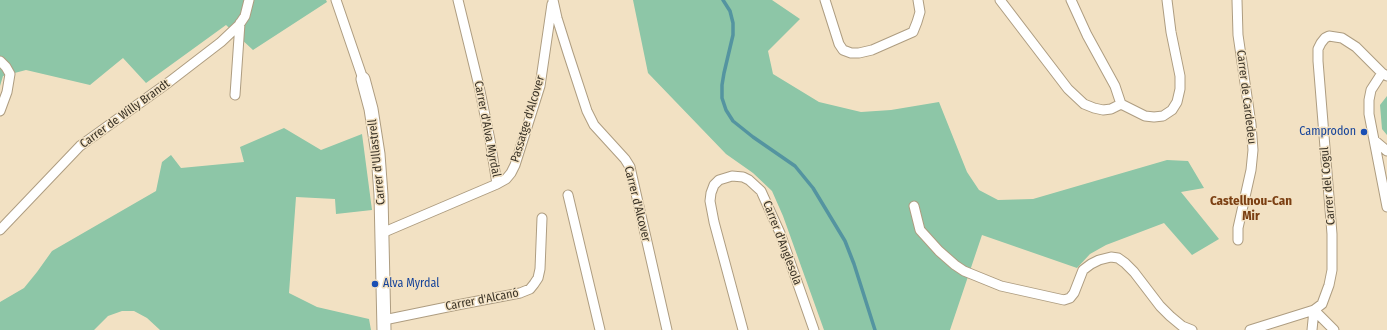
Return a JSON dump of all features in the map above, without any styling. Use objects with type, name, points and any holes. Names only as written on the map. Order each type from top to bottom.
[{"type":"street","name":"Carrer de Willy Brandt","points":[[0,230],[80,146],[169,82],[221,42],[245,16],[249,0]]},
{"type":"street","name":"Carrer d'Ullastrell","points":[[336,0],[363,79],[371,109],[378,154],[382,233],[384,325]]},
{"type":"street","name":"Carrer d'Alva Myrdal","points":[[382,233],[497,184],[479,86],[458,0]]},
{"type":"street","name":"Passatge d'Alcover","points":[[497,184],[511,174],[515,165],[540,86],[553,0]]},
{"type":"street","name":"Carrer d'Alcover","points":[[553,0],[557,18],[590,118],[601,134],[622,156],[630,167],[667,330]]},
{"type":"street","points":[[825,0],[839,44],[844,50],[851,53],[859,53],[872,50],[913,32],[920,12],[918,0]]},
{"type":"street","points":[[1000,0],[1068,89],[1084,104],[1103,110],[1111,109],[1121,104]]},
{"type":"street","points":[[1071,0],[1087,34],[1115,86],[1121,104],[1145,116],[1154,117],[1163,116],[1172,110],[1177,102],[1180,89],[1180,76],[1171,32],[1167,0]]},
{"type":"street","name":"Carrer de Cardedeu","points":[[1237,0],[1238,35],[1252,124],[1253,150],[1251,170],[1238,228],[1238,240]]},
{"type":"street","points":[[235,95],[240,23]]},
{"type":"street","name":"Carrer del Cogul","points":[[1314,310],[1322,304],[1329,285],[1332,270],[1332,234],[1318,49],[1324,38],[1329,36],[1342,38],[1356,47],[1385,74]]},
{"type":"street","points":[[0,61],[10,74],[7,92],[0,111]]},
{"type":"street","points":[[1385,74],[1371,90],[1369,114],[1387,207]]},
{"type":"street","points":[[1374,140],[1387,151]]},
{"type":"street","name":"Carrer d'Anglesola","points":[[743,330],[714,222],[710,201],[714,185],[719,180],[732,176],[749,180],[761,191],[780,233],[814,330]]},
{"type":"street","points":[[568,195],[600,330]]},
{"type":"street","points":[[914,206],[920,230],[939,251],[964,271],[1001,286],[1064,300],[1070,298],[1074,293],[1083,270],[1099,260],[1110,257],[1118,258],[1125,262],[1134,272],[1179,328],[1192,330]]},
{"type":"street","name":"Carrer d'Alcanó","points":[[384,325],[450,306],[520,293],[530,289],[538,278],[540,269],[542,218]]},
{"type":"street","points":[[1250,330],[1314,310]]},
{"type":"street","points":[[1312,330],[1314,310]]},
{"type":"street","points":[[1314,310],[1334,330]]},
{"type":"green space","points":[[0,0],[326,0],[327,2],[253,50],[226,25],[146,83],[123,58],[90,85],[26,70],[3,76],[0,86]]},
{"type":"green space","points":[[633,0],[772,0],[800,19],[768,51],[773,74],[819,102],[861,112],[891,110],[939,102],[967,172],[979,190],[998,200],[1033,199],[1167,160],[1188,161],[1204,188],[1181,192],[1219,239],[1192,255],[1164,223],[1106,245],[1090,254],[1077,268],[982,235],[950,330],[824,330],[783,216],[772,191],[753,173],[726,154],[648,73]]},
{"type":"green space","points":[[1387,96],[1387,135],[1382,129],[1380,105]]},
{"type":"green space","points":[[284,128],[321,150],[362,134],[372,210],[336,214],[335,199],[296,197],[289,293],[317,307],[369,319],[371,330],[160,330],[147,318],[134,311],[122,311],[108,316],[94,330],[0,330],[0,302],[24,288],[52,251],[156,191],[162,162],[171,155],[181,168],[244,162],[240,147]]},
{"type":"waterway","points":[[723,0],[730,11],[733,23],[733,35],[722,85],[722,98],[726,110],[733,121],[753,137],[795,166],[813,188],[845,241],[875,330]]},
{"type":"place","name":"Camprodon","points":[[1364,132]]},
{"type":"place","name":"Alva Myrdal","points":[[375,284]]},
{"type":"district","name":"Castellnou-Can Mir","points":[[1251,208]]}]
